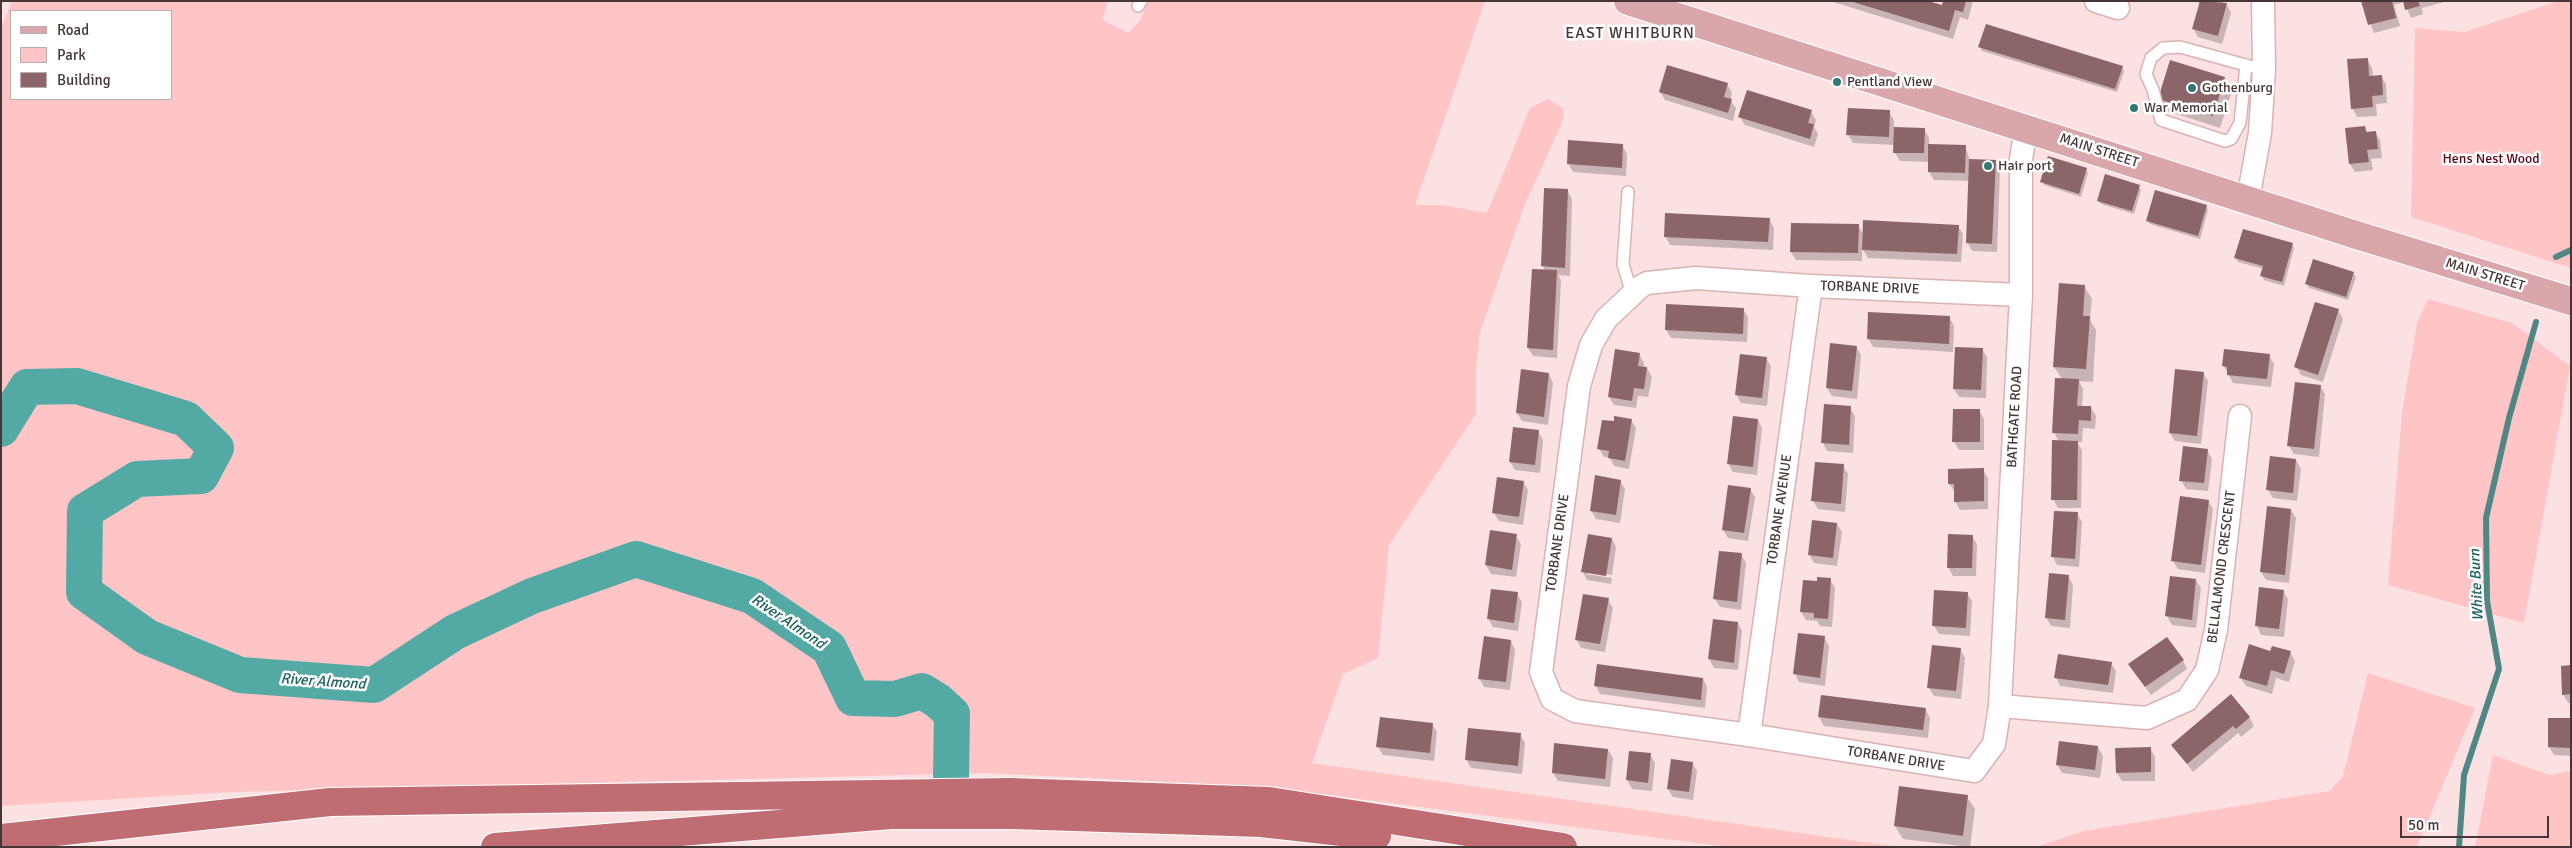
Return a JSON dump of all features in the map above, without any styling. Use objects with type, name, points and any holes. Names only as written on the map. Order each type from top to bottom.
[{"type":"highway","points":[[1,838],[330,802],[1010,792],[1269,801],[1563,847]]},
{"type":"highway","points":[[495,847],[891,815],[1002,815],[1261,823],[1479,847]]},
{"type":"main road","name":"MAIN STREET","points":[[1628,1],[2350,233],[2571,301]]},
{"type":"street","points":[[2096,1],[2118,8]]},
{"type":"street","points":[[2248,199],[2260,133],[2255,68],[2263,1]]},
{"type":"street","name":"BATHGATE ROAD","points":[[2000,706],[2022,295],[2021,159],[2026,128]]},
{"type":"street","name":"TORBANE DRIVE","points":[[2000,706],[1994,744],[1974,771],[1749,735],[1575,711],[1552,699],[1541,672],[1579,386],[1590,345],[1606,319],[1632,294],[1647,283],[1696,278],[1811,286],[2022,295]]},
{"type":"street","name":"TORBANE AVENUE","points":[[1749,735],[1811,286]]},
{"type":"street","name":"BELLALMOND CRESCENT","points":[[2000,706],[2147,718],[2187,700],[2207,670],[2216,630],[2240,416]]},
{"type":"lane","points":[[2180,47],[2255,68],[2240,123],[2231,139],[2225,141],[2161,120],[2154,90],[2146,74],[2152,58],[2163,48],[2180,47]]},
{"type":"lane","points":[[1628,192],[1623,264],[1632,294]]},
{"type":"green space","points":[[12,1],[1108,1],[1102,20],[1129,33],[1141,19],[1148,1],[1485,1],[1415,205],[1442,205],[1487,213],[1530,108],[1548,99],[1564,109],[1562,123],[1525,204],[1480,332],[1476,368],[1476,414],[1389,545],[1378,658],[1343,674],[1312,763],[1898,847],[1728,847],[1267,787],[985,773],[233,792],[1,806],[1,28]]},
{"type":"green space","name":"Hens Nest Wood","points":[[2558,1],[2571,1],[2571,268],[2411,217],[2415,28],[2464,32]]},
{"type":"green space","points":[[2428,299],[2512,323],[2570,366],[2524,623],[2388,585],[2402,413],[2417,323]]},
{"type":"green space","points":[[2368,673],[2475,708],[2417,847],[2036,847],[2083,831],[2330,791],[2343,776]]},
{"type":"green space","points":[[2493,755],[2549,775],[2571,771],[2571,847],[2475,847]]},
{"type":"building","points":[[1928,1],[1942,5],[1943,1],[1966,1],[1963,12],[1955,10],[1949,31],[1853,2]]},
{"type":"building","points":[[2200,1],[2227,3],[2218,36],[2192,29]]},
{"type":"building","points":[[2361,1],[2392,1],[2396,18],[2368,25]]},
{"type":"building","points":[[2403,1],[2418,1],[2420,6],[2405,10]]},
{"type":"building","points":[[1986,24],[2123,66],[2115,89],[1978,47]]},
{"type":"building","points":[[2368,58],[2369,76],[2382,75],[2383,95],[2372,96],[2373,107],[2351,109],[2347,59]]},
{"type":"building","name":"Gothenburg","points":[[2170,60],[2225,77],[2213,116],[2158,99]]},
{"type":"building","points":[[1667,65],[1728,83],[1724,97],[1732,99],[1728,113],[1659,92]]},
{"type":"building","points":[[1747,90],[1812,110],[1808,123],[1814,124],[1810,139],[1738,117]]},
{"type":"building","points":[[1848,108],[1890,110],[1889,137],[1846,135]]},
{"type":"building","points":[[2365,126],[2366,132],[2376,131],[2378,149],[2367,150],[2369,162],[2349,164],[2345,128]]},
{"type":"building","points":[[1894,127],[1925,128],[1924,153],[1893,153]]},
{"type":"building","points":[[1568,140],[1623,144],[1622,168],[1567,164]]},
{"type":"building","points":[[1928,144],[1966,145],[1965,173],[1928,172]]},
{"type":"building","points":[[2048,156],[2087,168],[2079,194],[2040,182]]},
{"type":"building","points":[[1969,159],[1996,160],[1992,244],[1966,243]]},
{"type":"building","points":[[2105,174],[2140,185],[2132,211],[2097,201]]},
{"type":"building","points":[[1544,188],[1568,189],[1565,268],[1541,266]]},
{"type":"building","points":[[2155,190],[2207,205],[2198,236],[2146,221]]},
{"type":"building","points":[[1665,213],[1770,218],[1768,242],[1664,237]]},
{"type":"building","points":[[1863,220],[1959,225],[1957,254],[1862,250]]},
{"type":"building","points":[[1791,223],[1859,224],[1858,253],[1790,252]]},
{"type":"building","points":[[2243,229],[2293,243],[2282,282],[2260,276],[2263,266],[2234,258]]},
{"type":"building","points":[[2313,259],[2354,272],[2346,297],[2305,284]]},
{"type":"building","points":[[1532,269],[1557,270],[1553,350],[1527,348]]},
{"type":"building","points":[[2059,283],[2085,285],[2083,316],[2090,316],[2086,369],[2053,367]]},
{"type":"building","points":[[2315,302],[2339,309],[2318,375],[2294,367]]},
{"type":"building","points":[[1666,304],[1744,308],[1743,334],[1665,330]]},
{"type":"building","points":[[1868,312],[1950,316],[1949,344],[1867,339]]},
{"type":"building","points":[[1830,343],[1857,346],[1852,391],[1826,388]]},
{"type":"building","points":[[1955,347],[1983,348],[1981,390],[1953,389]]},
{"type":"building","points":[[1615,349],[1640,353],[1638,366],[1647,367],[1644,389],[1634,388],[1632,401],[1608,397]]},
{"type":"building","points":[[2224,349],[2270,354],[2267,379],[2227,375],[2227,367],[2222,366]]},
{"type":"building","points":[[1740,354],[1767,357],[1762,398],[1735,395]]},
{"type":"building","points":[[1521,369],[1549,373],[1544,417],[1516,413]]},
{"type":"building","points":[[2175,369],[2204,372],[2197,436],[2169,433]]},
{"type":"building","points":[[2055,378],[2079,379],[2077,406],[2091,406],[2091,421],[2079,420],[2078,434],[2052,433]]},
{"type":"building","points":[[2295,382],[2321,385],[2314,449],[2287,446]]},
{"type":"building","points":[[1824,404],[1851,406],[1849,445],[1821,443]]},
{"type":"building","points":[[1953,409],[1980,409],[1980,442],[1952,442]]},
{"type":"building","points":[[1614,416],[1632,419],[1625,461],[1608,458],[1609,451],[1597,449],[1602,420],[1614,421]]},
{"type":"building","points":[[1733,416],[1758,419],[1753,467],[1727,464]]},
{"type":"building","points":[[1513,427],[1539,430],[1535,465],[1509,462]]},
{"type":"building","points":[[2052,440],[2078,441],[2077,500],[2051,500]]},
{"type":"building","points":[[2183,446],[2208,449],[2204,483],[2179,481]]},
{"type":"building","points":[[2270,456],[2296,459],[2293,493],[2266,490]]},
{"type":"building","points":[[1815,462],[1844,464],[1841,504],[1811,501]]},
{"type":"building","points":[[1984,468],[1984,501],[1954,502],[1954,484],[1948,484],[1948,469]]},
{"type":"building","points":[[1595,475],[1621,480],[1616,515],[1590,511]]},
{"type":"building","points":[[1497,477],[1524,481],[1519,517],[1492,513]]},
{"type":"building","points":[[1728,485],[1751,488],[1744,533],[1722,530]]},
{"type":"building","points":[[2180,496],[2209,500],[2201,565],[2171,561]]},
{"type":"building","points":[[2267,506],[2291,509],[2285,575],[2260,572]]},
{"type":"building","points":[[2054,511],[2078,512],[2075,559],[2051,557]]},
{"type":"building","points":[[1812,520],[1837,523],[1833,558],[1808,555]]},
{"type":"building","points":[[1490,530],[1517,534],[1512,570],[1485,565]]},
{"type":"building","points":[[1588,534],[1612,538],[1606,576],[1581,572]]},
{"type":"building","points":[[1948,534],[1973,535],[1972,568],[1947,568]]},
{"type":"building","points":[[1719,551],[1742,553],[1737,602],[1713,599]]},
{"type":"building","points":[[2049,573],[2069,575],[2065,620],[2045,618]]},
{"type":"building","points":[[2170,576],[2196,579],[2192,620],[2165,616]]},
{"type":"building","points":[[1817,577],[1831,578],[1828,619],[1814,618],[1814,613],[1800,612],[1803,580],[1817,581]]},
{"type":"building","points":[[2259,587],[2284,590],[2279,629],[2255,626]]},
{"type":"building","points":[[1491,589],[1518,592],[1514,623],[1487,619]]},
{"type":"building","points":[[1934,590],[1968,592],[1966,628],[1932,626]]},
{"type":"building","points":[[1583,594],[1609,598],[1600,644],[1575,640]]},
{"type":"building","points":[[1713,619],[1738,622],[1734,663],[1708,659]]},
{"type":"building","points":[[1798,633],[1825,636],[1820,678],[1793,674]]},
{"type":"building","points":[[1484,636],[1511,640],[1506,682],[1478,679]]},
{"type":"building","points":[[2167,637],[2184,660],[2145,687],[2128,664]]},
{"type":"building","points":[[2249,644],[2270,651],[2272,646],[2291,651],[2284,674],[2271,670],[2267,686],[2239,678]]},
{"type":"building","points":[[1932,645],[1961,648],[1956,691],[1927,688]]},
{"type":"building","points":[[2058,654],[2112,662],[2108,685],[2054,678]]},
{"type":"building","points":[[1597,664],[1703,678],[1701,700],[1594,686]]},
{"type":"building","points":[[2571,665],[2571,694],[2562,695],[2561,666]]},
{"type":"building","points":[[2231,694],[2250,717],[2236,729],[2233,726],[2187,764],[2171,745]]},
{"type":"building","points":[[1821,695],[1926,708],[1923,730],[1818,717]]},
{"type":"building","points":[[1380,717],[1433,723],[1430,753],[1376,747]]},
{"type":"building","points":[[2548,718],[2571,718],[2571,748],[2548,747]]},
{"type":"building","points":[[1468,728],[1521,733],[1518,766],[1465,760]]},
{"type":"building","points":[[2059,741],[2098,746],[2095,770],[2056,765]]},
{"type":"building","points":[[1554,743],[1608,749],[1605,779],[1552,773]]},
{"type":"building","points":[[2151,747],[2151,772],[2116,773],[2115,748]]},
{"type":"building","points":[[1629,751],[1651,753],[1648,783],[1626,780]]},
{"type":"building","points":[[1671,759],[1693,762],[1689,792],[1667,789]]},
{"type":"building","points":[[1899,786],[1968,795],[1963,836],[1894,826]]},
{"type":"waterway","name":"White Burn","points":[[2556,257],[2571,250]]},
{"type":"waterway","name":"White Burn","points":[[2459,847],[2464,775],[2499,669],[2487,601],[2486,518],[2509,418],[2536,322]]},
{"type":"waterway","name":"River Almond","points":[[1,429],[27,387],[77,386],[186,419],[216,448],[201,476],[137,479],[85,511],[84,592],[147,637],[240,675],[374,685],[455,632],[532,596],[636,559],[752,596],[829,648],[853,698],[895,699],[922,691],[938,701],[952,714],[951,776]]},
{"type":"place","name":"Pentland View","points":[[1837,82]]},
{"type":"place","name":"Gothenburg","points":[[2192,88]]},
{"type":"place","name":"War Memorial","points":[[2134,108]]},
{"type":"place","name":"Hair port","points":[[1988,166]]},
{"type":"district","name":"EAST WHITBURN","points":[[1630,34]]}]
